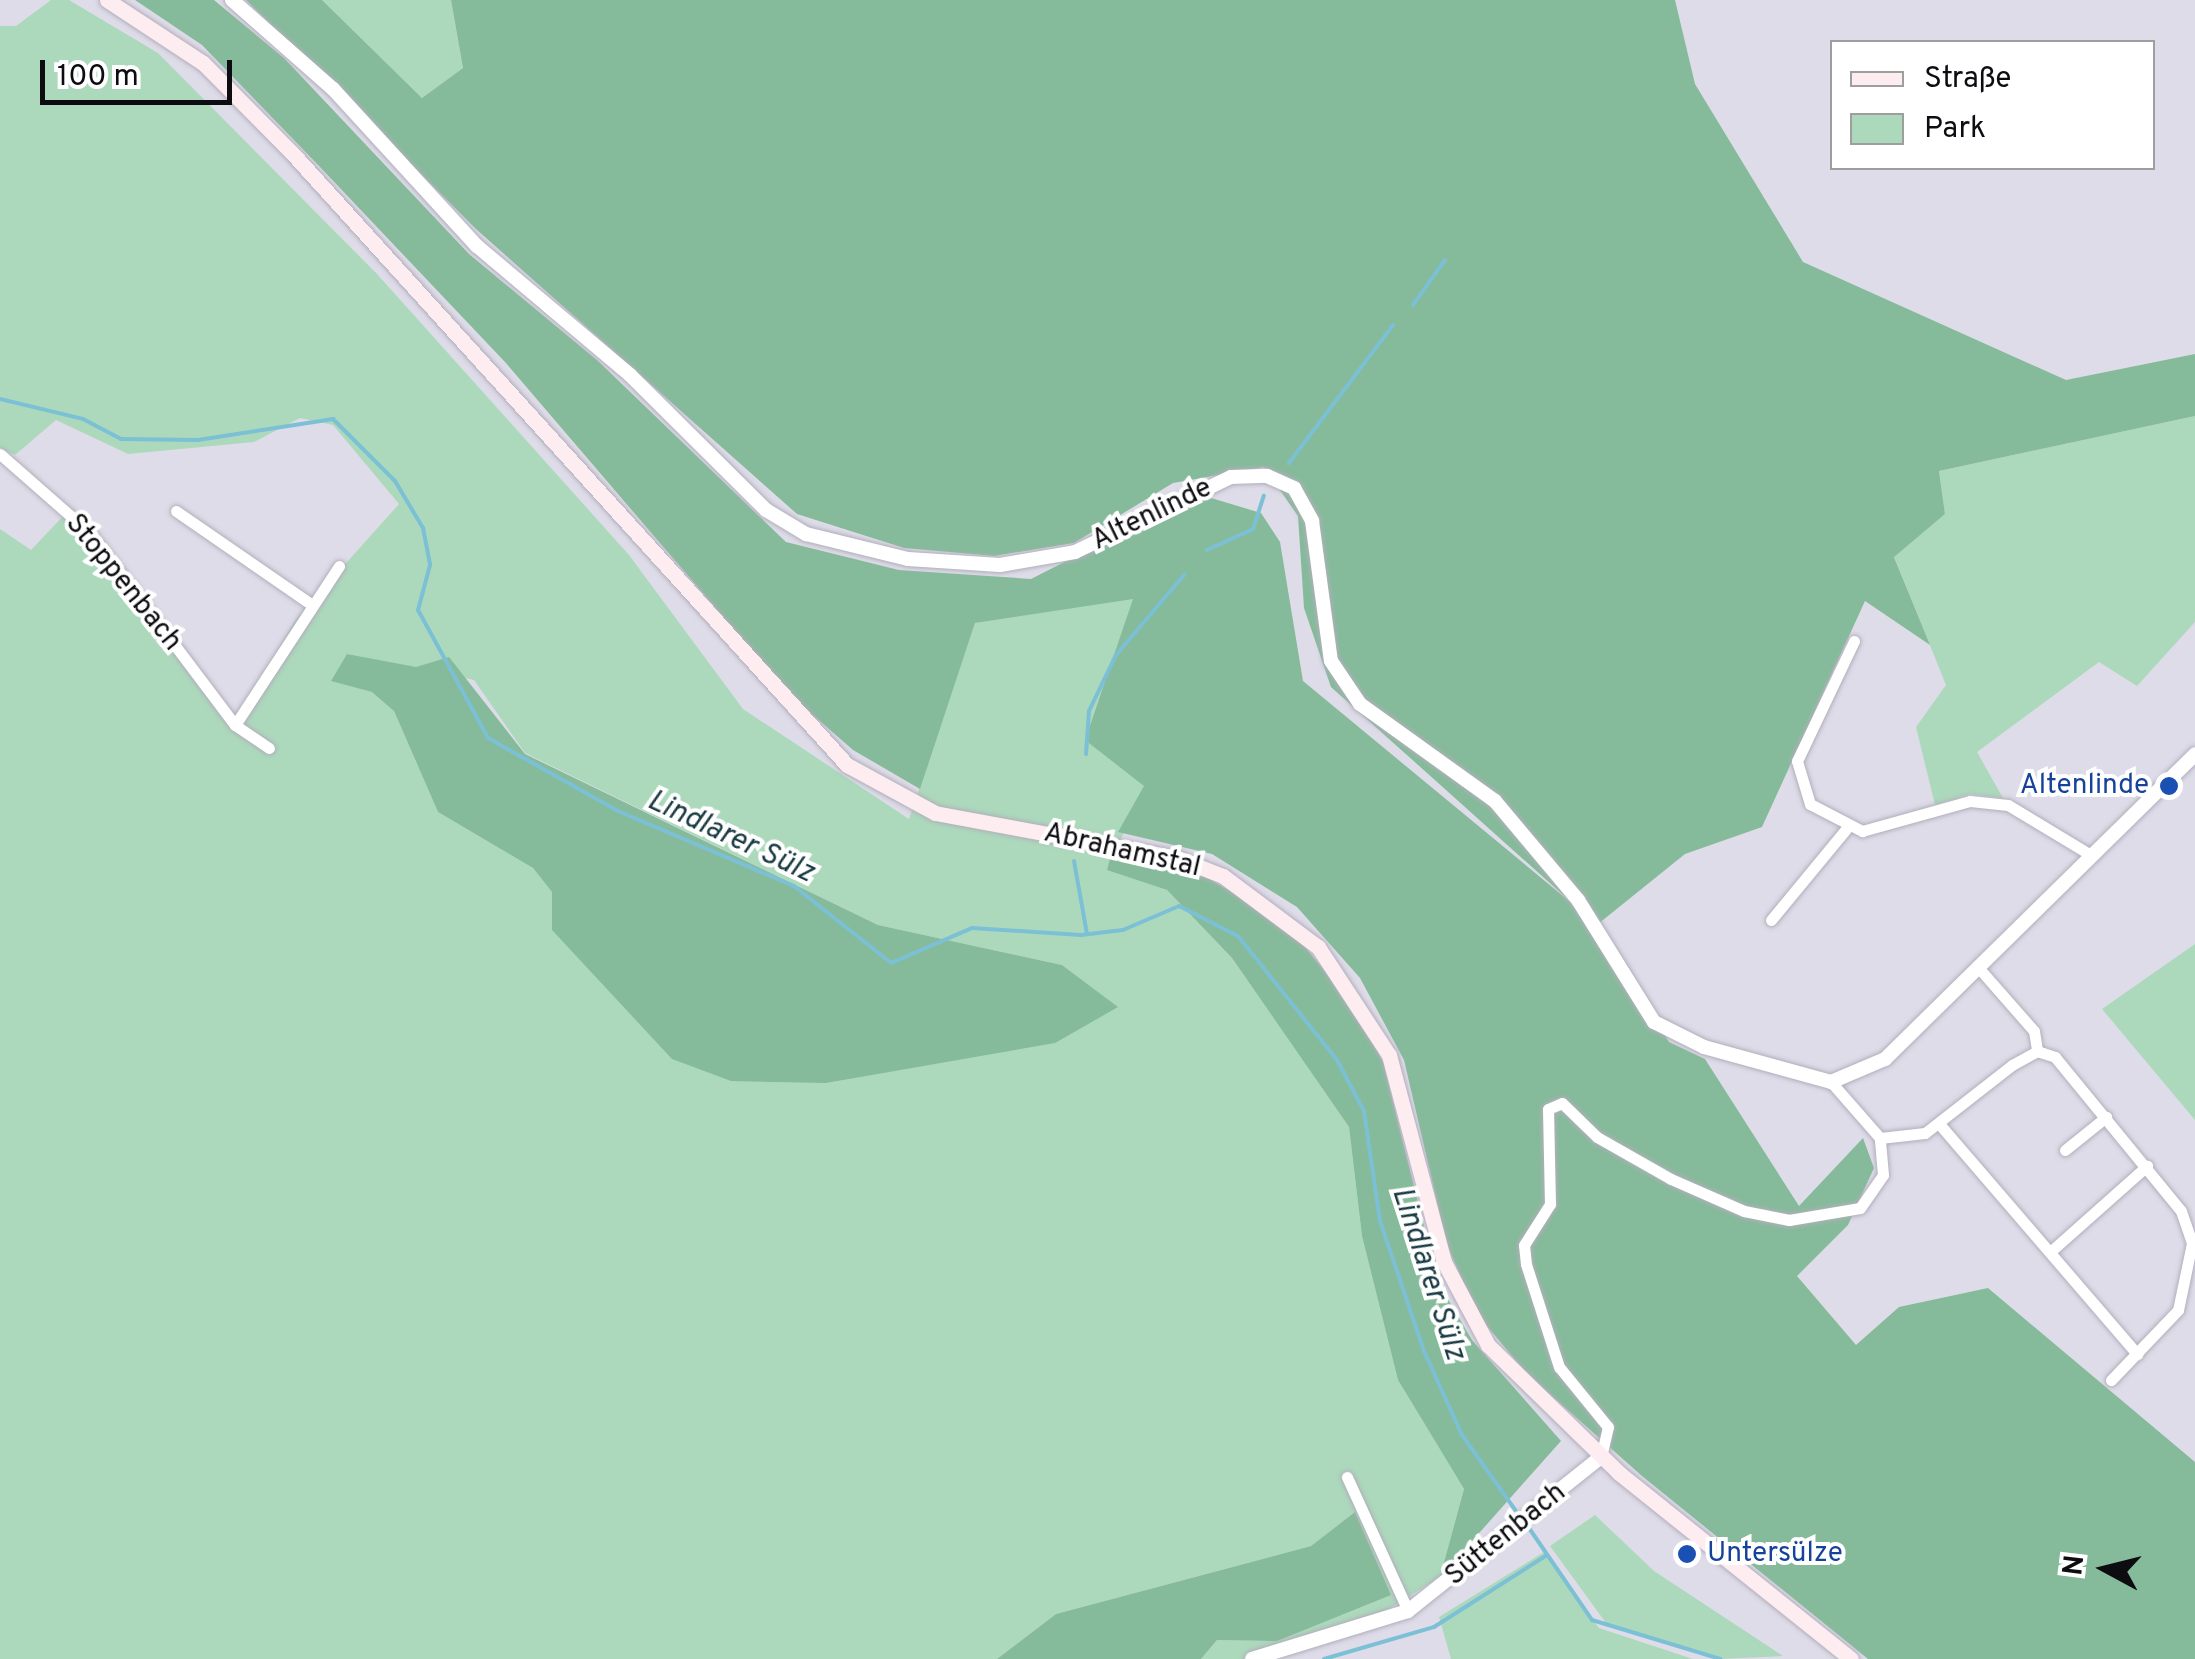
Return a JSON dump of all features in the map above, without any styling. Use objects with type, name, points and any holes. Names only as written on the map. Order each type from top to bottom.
[{"type":"main road","name":"Abrahamstal","points":[[108,0],[203,64],[293,154],[811,731],[847,765],[936,814],[1178,858],[1224,876],[1304,934],[1349,984],[1390,1054],[1435,1234],[1472,1321],[1506,1368],[1601,1456],[1851,1659]]},
{"type":"street","name":"Altenlinde","points":[[232,0],[333,89],[477,246],[630,375],[766,510],[806,534],[908,559],[1000,565],[1075,552],[1231,478],[1267,476],[1294,488],[1312,521],[1332,662],[1360,704],[1495,802],[1578,900],[1654,1022],[1704,1048],[1831,1082]]},
{"type":"street","name":"Stoppenbach","points":[[0,454],[91,534],[234,724],[268,748]]},
{"type":"street","points":[[176,511],[308,602]]},
{"type":"street","points":[[234,724],[308,602],[339,566]]},
{"type":"street","points":[[1854,640],[1796,774],[1810,804],[1846,829],[1888,828],[1970,801],[2008,805],[2091,855]]},
{"type":"street","points":[[1601,1456],[1608,1427],[1559,1367],[1526,1264],[1524,1245],[1550,1204],[1548,1109],[1562,1102],[1623,1154],[1770,1218],[1860,1208],[1882,1175],[1880,1138],[1831,1082],[1885,1059],[2195,755]]},
{"type":"street","points":[[1771,920],[1846,829]]},
{"type":"street","points":[[1977,966],[2034,1031],[2036,1051]]},
{"type":"street","points":[[1880,1138],[1941,1126],[2036,1051]]},
{"type":"street","points":[[2036,1051],[2055,1056],[2181,1211],[2191,1261],[2178,1310],[2111,1380]]},
{"type":"street","points":[[2065,1150],[2106,1116]]},
{"type":"street","points":[[1941,1126],[2137,1354]]},
{"type":"street","points":[[2050,1252],[2146,1166]]},
{"type":"street","name":"Süttenbach","points":[[1253,1659],[1408,1611],[1601,1456]]},
{"type":"street","points":[[1347,1478],[1408,1611]]},
{"type":"green space","points":[[51,0],[69,0],[158,53],[377,274],[629,555],[743,709],[909,819],[975,623],[1134,598],[1085,739],[1145,786],[1107,869],[1167,890],[1232,958],[1349,1127],[1362,1236],[1398,1380],[1464,1489],[1440,1577],[1366,1623],[1244,1659],[1201,1659],[1217,1640],[1277,1641],[1354,1513],[1311,1546],[1056,1614],[997,1659],[0,1659],[0,529],[31,550],[67,512],[234,723],[296,619],[399,504],[333,425],[300,418],[254,442],[128,454],[56,420],[15,455],[0,448],[0,26],[16,26]],"holes":[[[347,654],[474,680],[525,753],[878,925],[1062,965],[1117,1007],[928,1064],[826,1083],[552,892],[533,868],[438,812],[394,711]]]},
{"type":"green space","points":[[135,0],[214,0],[284,58],[469,254],[597,360],[786,542],[899,570],[1031,579],[1198,494],[1261,513],[1280,542],[1303,681],[1580,910],[1331,687],[1304,608],[1298,516],[1264,467],[1173,483],[1074,543],[994,556],[904,548],[797,514],[476,229],[246,0],[322,0],[422,98],[463,68],[451,0],[1675,0],[1695,84],[1803,262],[2066,380],[2195,354],[2195,416],[1939,471],[1945,514],[1894,557],[1930,645],[1865,601],[1762,827],[1685,854],[1598,924],[1669,1042],[1705,1059],[1799,1206],[1863,1138],[1874,1168],[1848,1225],[1797,1276],[1856,1345],[1899,1307],[1988,1288],[2195,1462],[2195,1659],[1868,1659],[1642,1476],[1526,1373],[1477,1314],[1447,1245],[1404,1060],[1360,978],[1297,907],[1212,854],[1118,832],[1144,786],[1085,740],[1133,599],[975,623],[920,789],[853,750],[790,695],[505,362],[320,167],[202,45]]},
{"type":"green space","points":[[322,0],[451,0],[463,68],[422,98]]},
{"type":"green space","points":[[2195,416],[2195,622],[2137,686],[2099,662],[1977,752],[2003,798],[1970,794],[1935,805],[1916,727],[1946,685],[1894,556],[1945,514],[1939,471]]},
{"type":"green space","points":[[347,654],[416,667],[449,657],[525,754],[878,925],[1062,965],[1118,1007],[1055,1043],[826,1083],[731,1081],[672,1059],[552,930],[552,892],[533,868],[438,812],[394,711],[372,692],[331,681]]},
{"type":"green space","points":[[1112,851],[1206,877],[1252,904],[1305,947],[1352,1004],[1383,1062],[1438,1282],[1472,1340],[1561,1441],[1440,1577],[1464,1489],[1398,1380],[1362,1236],[1349,1127],[1232,958],[1167,890],[1107,870]]},
{"type":"green space","points":[[2195,944],[2195,1120],[2102,1009]]},
{"type":"green space","points":[[1355,1512],[1391,1595],[1277,1641],[1217,1640],[1201,1659],[997,1659],[1056,1614],[1311,1546]]},
{"type":"green space","points":[[1595,1515],[1654,1571],[1783,1656],[1720,1659],[1606,1623],[1550,1546]]},
{"type":"green space","points":[[1544,1552],[1599,1628],[1693,1659],[1451,1659],[1439,1617]]},
{"type":"waterway","points":[[1413,305],[1445,260]]},
{"type":"waterway","points":[[1289,463],[1393,325]]},
{"type":"waterway","name":"Lindlarer Sülz","points":[[0,399],[83,419],[121,439],[198,440],[333,419],[395,481],[423,528],[430,565],[418,610],[488,738],[618,811],[794,886],[891,963],[972,928],[1081,935],[1123,930],[1179,906],[1238,936],[1337,1060],[1364,1111],[1380,1221],[1424,1351],[1462,1435],[1516,1511]]},
{"type":"waterway","points":[[1207,550],[1253,529],[1264,496]]},
{"type":"waterway","points":[[1086,754],[1089,711],[1116,655],[1185,574]]},
{"type":"waterway","points":[[1074,861],[1087,934]]},
{"type":"waterway","name":"Lindlarer Sülz","points":[[1529,1528],[1592,1620],[1720,1659]]},
{"type":"waterway","points":[[1324,1659],[1434,1627],[1547,1555]]},
{"type":"place","name":"Altenlinde","points":[[2169,786]]},
{"type":"place","name":"Untersülze","points":[[1687,1554]]}]
